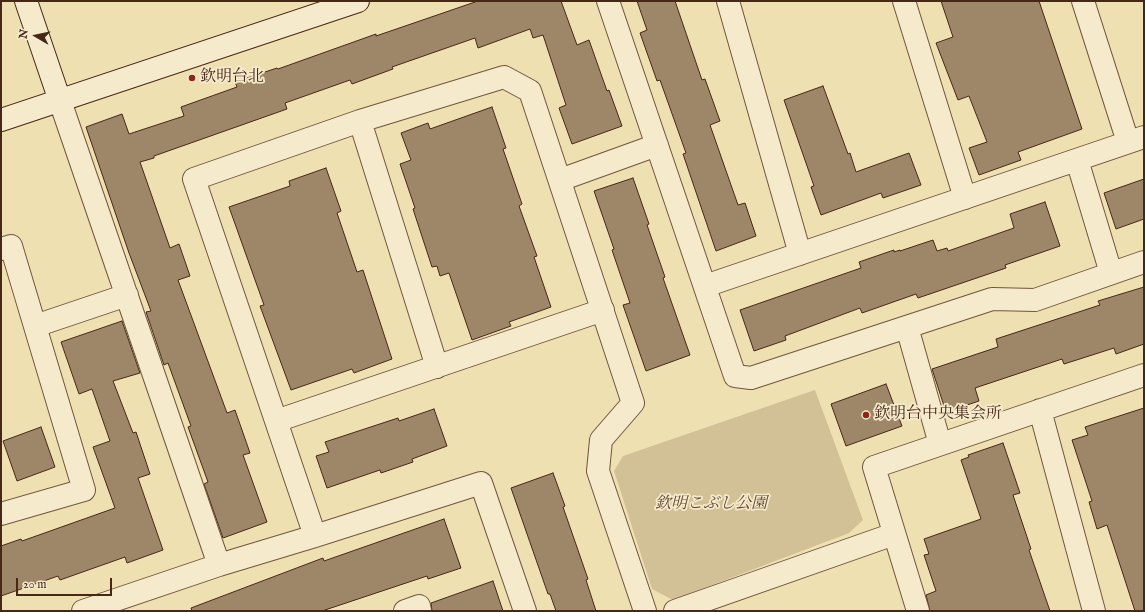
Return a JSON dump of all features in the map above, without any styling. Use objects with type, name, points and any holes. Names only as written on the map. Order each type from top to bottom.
[{"type":"street","points":[[26,1],[219,565]]},
{"type":"street","points":[[1,120],[358,1]]},
{"type":"street","points":[[608,1],[735,376],[751,378],[992,300],[1035,300],[1144,262]]},
{"type":"street","points":[[728,1],[800,254]]},
{"type":"street","points":[[904,1],[965,198]]},
{"type":"street","points":[[705,286],[1136,139],[1083,1]]},
{"type":"street","points":[[315,536],[194,179],[360,121],[504,77],[530,91],[633,403],[602,440],[598,471],[645,611]]},
{"type":"street","points":[[360,121],[437,367]]},
{"type":"street","points":[[560,180],[657,145]]},
{"type":"street","points":[[1077,160],[1110,273]]},
{"type":"street","points":[[1,250],[11,246],[84,490],[1,514]]},
{"type":"street","points":[[35,326],[127,295]]},
{"type":"street","points":[[276,421],[603,310]]},
{"type":"street","points":[[907,327],[940,444]]},
{"type":"street","points":[[918,611],[874,467],[1144,375]]},
{"type":"street","points":[[1040,410],[1094,611]]},
{"type":"street","points":[[83,611],[110,607],[219,565],[315,536],[481,482],[525,611]]},
{"type":"street","points":[[675,611],[894,534]]},
{"type":"street","points":[[405,611],[419,606],[420,611]]},
{"type":"green space","name":"欽明こぶし公園","points":[[815,390],[863,520],[849,533],[673,600],[652,589],[614,471],[623,456]]},
{"type":"building","points":[[478,1],[561,1],[577,45],[589,40],[607,91],[609,90],[622,126],[572,144],[559,108],[566,105],[543,35],[533,38],[530,29],[478,48],[475,38],[392,67],[393,69],[352,84],[350,80],[285,103],[287,109],[140,162],[170,248],[179,244],[190,276],[178,280],[227,413],[235,410],[250,453],[243,455],[267,522],[223,538],[204,484],[208,482],[188,427],[191,426],[168,363],[164,365],[146,312],[151,311],[129,253],[86,127],[122,114],[129,134],[184,116],[181,107],[237,87],[235,82],[277,68],[278,69],[376,34],[376,36]]},
{"type":"building","points":[[637,1],[675,1],[702,80],[705,79],[720,121],[710,125],[738,205],[745,203],[756,236],[716,251],[683,154],[686,153],[660,80],[657,81],[640,33],[647,30]]},
{"type":"building","points":[[941,1],[1039,1],[1082,129],[1018,152],[1021,160],[979,175],[969,148],[987,142],[969,96],[958,100],[936,43],[953,37]]},
{"type":"building","points":[[823,86],[848,154],[850,153],[856,172],[909,153],[921,185],[883,198],[881,193],[821,215],[811,187],[814,186],[784,100]]},
{"type":"building","points":[[492,107],[506,148],[503,149],[522,204],[519,206],[537,256],[534,257],[551,307],[509,322],[511,326],[472,340],[449,273],[440,276],[437,266],[432,267],[413,209],[415,208],[400,164],[411,160],[401,133],[428,123],[430,129]]},
{"type":"building","points":[[326,168],[341,211],[337,213],[357,272],[363,270],[392,359],[354,373],[352,369],[291,390],[260,306],[264,305],[229,207],[290,186],[289,181]]},
{"type":"building","points":[[633,178],[665,277],[663,278],[690,355],[646,371],[623,305],[630,303],[612,250],[614,249],[594,191]]},
{"type":"building","points":[[1144,179],[1144,219],[1116,229],[1104,193]]},
{"type":"building","points":[[1045,202],[1060,246],[1005,265],[1006,268],[918,298],[916,294],[862,313],[860,308],[785,336],[786,340],[754,351],[740,310],[861,268],[859,262],[894,250],[894,252],[900,251],[933,240],[937,251],[947,248],[948,251],[1014,228],[1010,214]]},
{"type":"building","points":[[1144,287],[1144,344],[1116,354],[1114,348],[1064,364],[1062,359],[975,388],[979,401],[946,412],[932,369],[998,347],[996,339],[1100,305],[1098,301]]},
{"type":"building","points":[[122,321],[140,373],[113,381],[133,433],[136,432],[150,474],[138,478],[163,550],[127,563],[125,557],[60,580],[58,576],[1,596],[1,546],[21,539],[22,541],[115,508],[93,447],[110,441],[92,389],[79,394],[61,342]]},
{"type":"building","name":"欽明台中央集会所","points":[[886,384],[902,426],[846,446],[831,404]]},
{"type":"building","points":[[1144,408],[1144,611],[1135,611],[1107,525],[1097,529],[1089,502],[1092,501],[1072,440],[1088,435],[1085,427]]},
{"type":"building","points":[[434,409],[447,446],[412,459],[413,462],[381,473],[380,470],[327,488],[316,456],[329,452],[325,442],[398,418],[399,421]]},
{"type":"building","points":[[41,427],[55,467],[17,481],[3,441]]},
{"type":"building","points":[[1003,443],[1020,493],[1013,495],[1031,549],[1029,550],[1050,611],[930,611],[926,595],[936,591],[924,555],[929,554],[924,539],[981,519],[961,460],[969,457],[968,455]]},
{"type":"building","points":[[553,473],[588,579],[586,580],[596,611],[556,611],[550,594],[548,594],[511,488]]},
{"type":"building","points":[[444,519],[461,568],[428,579],[427,576],[322,611],[192,611],[191,608],[323,558],[324,561]]},
{"type":"building","points":[[493,581],[503,611],[432,611],[431,603]]},
{"type":"place","name":"欽明台北","points":[[192,78]]},
{"type":"place","name":"欽明台中央集会所","points":[[866,415]]}]
